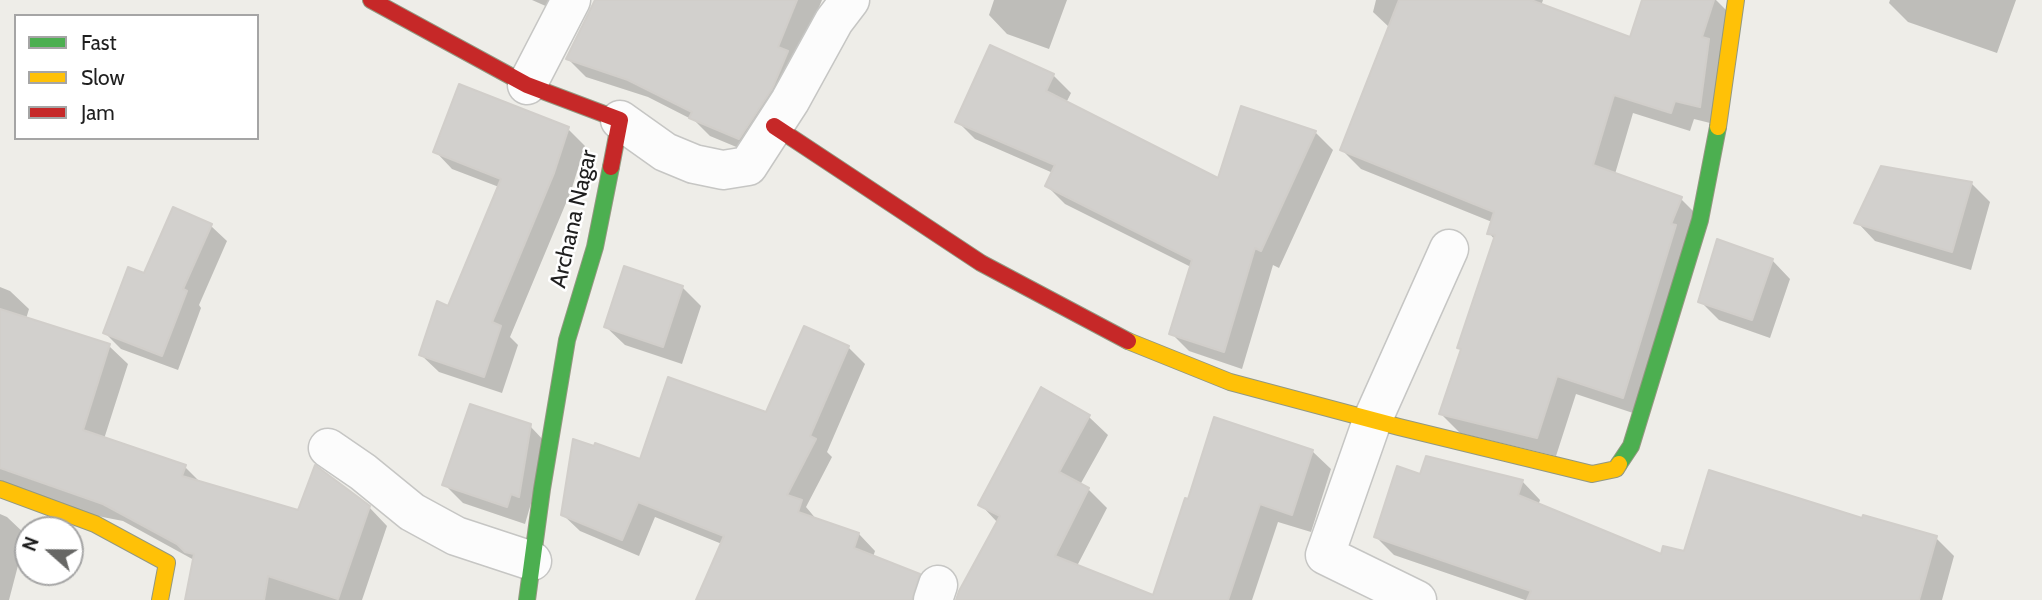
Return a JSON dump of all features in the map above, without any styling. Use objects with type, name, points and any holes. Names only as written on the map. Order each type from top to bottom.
[{"type":"street","points":[[527,85],[570,0]]},
{"type":"street","points":[[376,2],[527,85],[620,120],[665,152],[694,164],[723,170],[748,166],[834,21],[850,0]]},
{"type":"street","points":[[774,126],[981,263],[1106,331],[1230,382],[1372,421],[1592,474],[1616,469],[1631,446],[1700,220],[1723,102],[1735,0]]},
{"type":"street","name":"Archana Nagar","points":[[527,600],[567,340],[595,247],[620,120]]},
{"type":"street","points":[[1417,600],[1325,555],[1372,421],[1449,249]]},
{"type":"street","points":[[328,448],[363,472],[412,512],[456,536],[532,561]]},
{"type":"street","points":[[0,489],[95,524],[167,564],[160,600]]},
{"type":"building","points":[[595,0],[797,0],[778,47],[788,51],[772,89],[739,139],[689,118],[692,112],[628,80],[566,59]]},
{"type":"building","points":[[1399,0],[1531,0],[1630,37],[1642,0],[1714,0],[1702,37],[1709,39],[1700,107],[1675,101],[1671,113],[1614,95],[1593,165],[1682,197],[1671,224],[1676,225],[1623,398],[1557,376],[1537,438],[1439,414],[1461,349],[1457,348],[1495,235],[1487,234],[1494,212],[1340,150]]},
{"type":"building","points":[[990,45],[1054,74],[1046,91],[1218,178],[1241,106],[1316,131],[1261,251],[1255,248],[1224,352],[1169,334],[1192,260],[1045,186],[1055,165],[955,122]]},
{"type":"building","points":[[459,84],[569,127],[554,173],[492,322],[501,326],[484,377],[419,355],[437,301],[448,306],[501,179],[433,152]]},
{"type":"building","points":[[1881,166],[1972,182],[1952,252],[1854,223]]},
{"type":"building","points":[[173,207],[212,224],[183,289],[187,291],[162,356],[103,333],[128,267],[144,273]]},
{"type":"building","points":[[1717,239],[1773,259],[1752,320],[1698,302]]},
{"type":"building","points":[[624,266],[683,286],[663,347],[604,327]]},
{"type":"building","points":[[0,309],[110,344],[83,430],[186,465],[182,476],[298,510],[315,465],[370,506],[338,599],[268,576],[264,600],[185,600],[194,554],[185,552],[177,544],[103,504],[0,468]]},
{"type":"building","points":[[804,326],[849,346],[810,436],[816,439],[787,495],[802,500],[798,512],[859,533],[854,548],[920,574],[912,600],[696,600],[724,536],[638,502],[622,540],[561,515],[573,439],[594,446],[595,443],[640,459],[668,377],[766,412]]},
{"type":"building","points":[[1041,387],[1090,415],[1059,472],[1089,488],[1055,556],[1153,595],[1214,417],[1313,450],[1292,515],[1260,504],[1228,600],[956,600],[1000,516],[978,505]]},
{"type":"building","points":[[470,404],[531,424],[519,497],[511,494],[507,507],[442,485]]},
{"type":"building","points":[[1426,456],[1523,480],[1518,495],[1661,554],[1663,546],[1684,551],[1709,470],[1862,518],[1863,515],[1937,536],[1919,600],[1527,600],[1531,591],[1374,537],[1397,466],[1420,474]]},
{"type":"traffic: fast","points":[[1619,464],[1631,446],[1700,220],[1718,127]]},
{"type":"traffic: fast","points":[[527,600],[567,340],[595,247],[611,167]]},
{"type":"traffic: slow","points":[[1718,127],[1736,0]]},
{"type":"traffic: slow","points":[[1128,341],[1230,382],[1399,427],[1592,474],[1616,469],[1619,464]]},
{"type":"traffic: slow","points":[[0,489],[95,524],[167,563],[160,600]]},
{"type":"traffic: jam","points":[[371,0],[527,85],[620,120],[611,167]]},
{"type":"traffic: jam","points":[[774,126],[981,263],[1128,341]]}]
